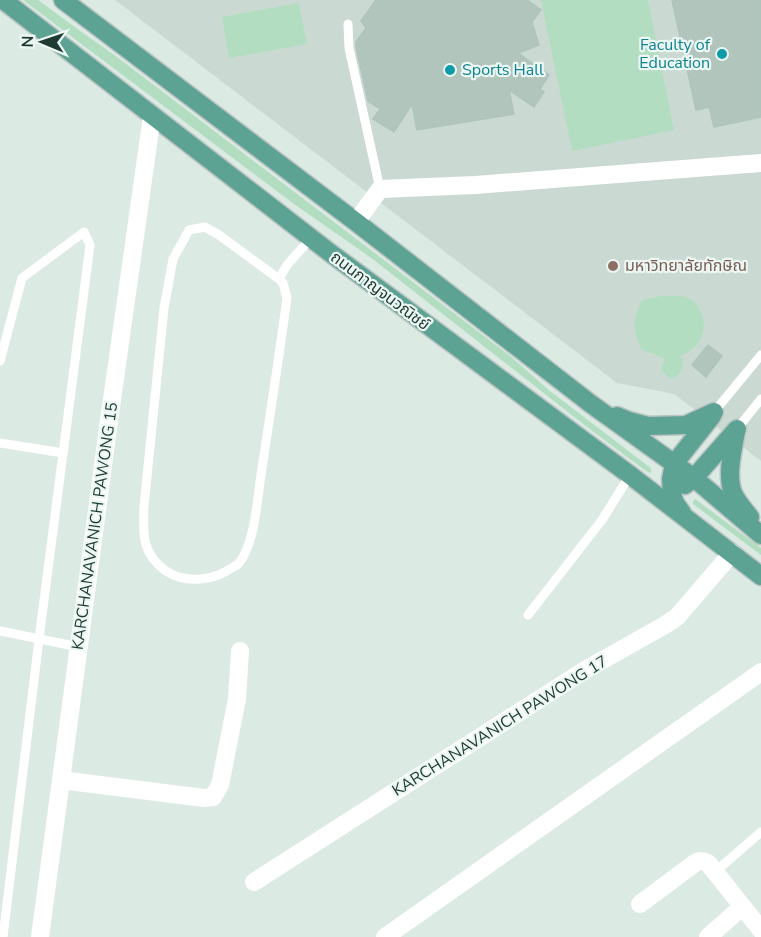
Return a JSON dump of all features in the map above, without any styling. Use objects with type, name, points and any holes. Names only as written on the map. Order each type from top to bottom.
[{"type":"main road","name":"ถนนกาญจนวณิชย์","points":[[3,0],[310,238],[635,479],[761,576]]},
{"type":"main road","points":[[63,0],[591,404],[694,478],[761,534]]},
{"type":"main road","points":[[591,404],[629,421],[648,426],[686,425],[714,412]]},
{"type":"main road","points":[[687,520],[675,503],[671,479],[674,464],[714,412]]},
{"type":"main road","points":[[635,479],[656,489],[682,487],[694,478],[737,429]]},
{"type":"main road","points":[[737,429],[731,461],[731,483],[734,495],[761,534]]},
{"type":"street","name":"KARCHANAVANICH PAWONG 15","points":[[40,937],[152,116]]},
{"type":"street","points":[[356,222],[380,189],[475,185],[761,163]]},
{"type":"street","name":"KARCHANAVANICH PAWONG 17","points":[[254,882],[585,670],[677,617],[732,553]]},
{"type":"street","points":[[62,780],[204,798],[213,797],[220,785],[237,699],[240,651]]},
{"type":"street","points":[[385,937],[761,672]]},
{"type":"street","points":[[640,904],[699,861],[708,863],[761,930]]},
{"type":"street","points":[[708,937],[742,907]]},
{"type":"lane","points":[[348,24],[349,48],[380,189]]},
{"type":"lane","points":[[205,227],[279,279],[283,283],[287,298],[250,542],[238,565],[207,579],[185,578],[167,571],[154,559],[145,545],[143,534],[164,308],[173,259],[189,230],[205,227]]},
{"type":"lane","points":[[0,361],[22,278],[84,232],[90,245],[3,937]]},
{"type":"lane","points":[[279,279],[287,265],[310,238]]},
{"type":"lane","points":[[714,412],[761,355]]},
{"type":"lane","points":[[737,429],[761,399]]},
{"type":"lane","points":[[0,443],[63,453]]},
{"type":"lane","points":[[528,615],[635,479]]},
{"type":"lane","points":[[0,631],[79,647]]},
{"type":"lane","points":[[715,872],[761,832]]},
{"type":"shaded area","name":"มหาวิทยาลัยทักษิณ","points":[[115,0],[761,0],[761,461],[674,394],[617,383]]},
{"type":"green space","points":[[23,0],[38,0],[117,57],[509,355],[550,391],[651,468],[651,473],[587,427],[370,257],[294,204]]},
{"type":"green space","points":[[541,0],[648,0],[674,130],[572,151]]},
{"type":"green space","points":[[299,3],[307,44],[229,58],[222,17]]},
{"type":"green space","points":[[661,296],[682,296],[694,301],[701,312],[704,326],[695,347],[679,357],[683,359],[682,369],[671,379],[662,372],[661,367],[665,359],[641,349],[635,330],[635,319],[642,300]]},
{"type":"green space","points":[[695,499],[761,548],[761,555],[693,504]]},
{"type":"building","name":"Sports Hall","points":[[376,0],[527,0],[541,10],[532,22],[539,45],[518,53],[549,75],[540,89],[544,92],[534,107],[509,90],[514,114],[417,130],[412,104],[394,132],[373,119],[380,109],[368,101],[356,47],[356,42],[366,28],[361,21]]},
{"type":"building","name":"Faculty of Education","points":[[672,0],[761,0],[761,117],[714,127],[709,107],[696,110]]},
{"type":"building","points":[[708,345],[722,356],[706,377],[692,365]]},
{"type":"place","name":"Faculty of Education","points":[[722,54]]},
{"type":"place","name":"Sports Hall","points":[[450,70]]},
{"type":"place","name":"มหาวิทยาลัยทักษิณ","points":[[613,266]]}]
